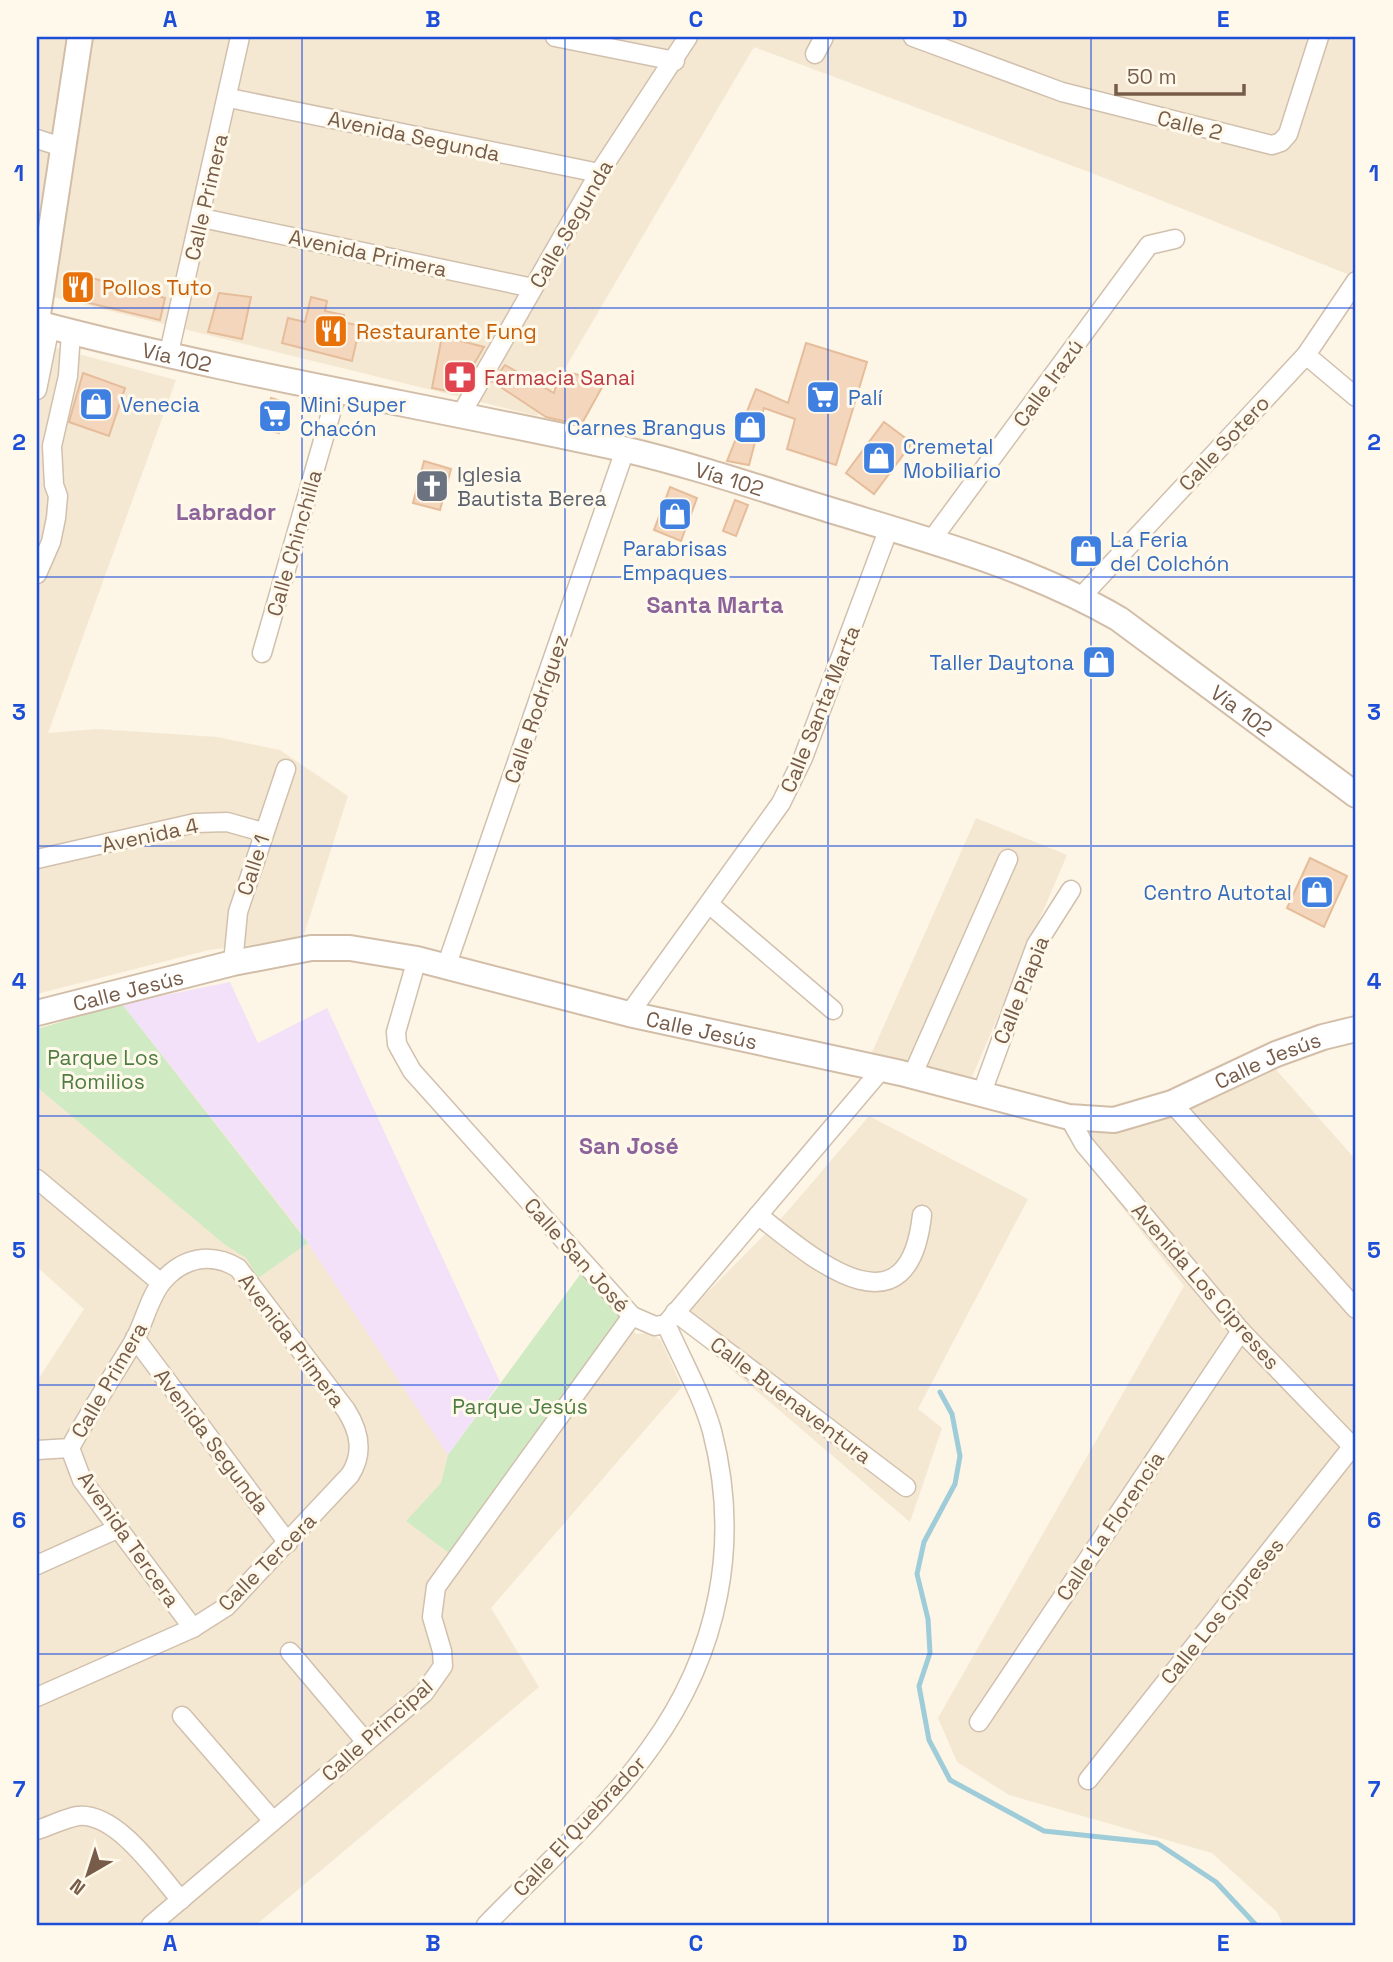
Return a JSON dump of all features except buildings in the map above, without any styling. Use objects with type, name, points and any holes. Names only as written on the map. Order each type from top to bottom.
[{"type":"street","points":[[37,390],[49,326],[65,148],[80,37]]},
{"type":"street","name":"Calle Primera","points":[[168,357],[229,98],[240,37]]},
{"type":"street","points":[[555,37],[674,61]]},
{"type":"street","name":"Calle Segunda","points":[[460,416],[599,173],[688,37]]},
{"type":"street","points":[[815,54],[824,37]]},
{"type":"street","name":"Calle 2","points":[[913,37],[1062,92],[1272,145],[1281,142],[1288,134],[1318,37]]},
{"type":"street","name":"Avenida Segunda","points":[[229,98],[599,173]]},
{"type":"street","points":[[37,139],[65,148]]},
{"type":"street","name":"Avenida Primera","points":[[202,218],[533,288]]},
{"type":"street","name":"Calle Irazú","points":[[930,542],[1149,245],[1175,239]]},
{"type":"street","name":"Calle Sotero","points":[[1081,597],[1306,355],[1356,281]]},
{"type":"street","points":[[37,574],[51,541],[56,518],[58,496],[45,484],[68,376],[49,326]]},
{"type":"street","name":"Vía 102","points":[[49,326],[168,357],[625,450],[889,528],[1030,574],[1081,597],[1119,619],[1356,795]]},
{"type":"street","points":[[1306,355],[1356,397]]},
{"type":"street","name":"Calle Chinchilla","points":[[262,653],[337,392]]},
{"type":"street","name":"Calle Rodríguez","points":[[446,967],[625,450]]},
{"type":"street","name":"Calle Santa Marta","points":[[629,1014],[781,803],[798,769],[889,528]]},
{"type":"street","name":"Calle 1","points":[[233,963],[238,912],[286,769]]},
{"type":"street","name":"Avenida 4","points":[[37,859],[195,823],[227,822],[263,832]]},
{"type":"street","points":[[912,1076],[1008,859]]},
{"type":"street","name":"Calle Piapia","points":[[981,1095],[1036,945],[1072,890]]},
{"type":"street","points":[[709,904],[833,1010]]},
{"type":"street","name":"Calle Jesús","points":[[37,1013],[233,963],[311,948],[350,948],[417,959],[629,1014],[912,1076],[1069,1117],[1114,1120],[1172,1103],[1276,1054],[1322,1037],[1356,1029]]},
{"type":"street","name":"Calle San José","points":[[417,959],[396,1032],[403,1057],[412,1071],[632,1316],[654,1326],[670,1318]]},
{"type":"street","points":[[670,1318],[881,1070]]},
{"type":"street","points":[[1172,1103],[1356,1309]]},
{"type":"street","name":"Avenida Los Cipreses","points":[[1069,1117],[1083,1144],[1241,1331],[1354,1445]]},
{"type":"street","points":[[37,1179],[161,1283]]},
{"type":"street","points":[[758,1215],[821,1264],[859,1281],[894,1276],[905,1268],[914,1255],[922,1215]]},
{"type":"street","name":"Avenida Primera","points":[[161,1283],[194,1259],[223,1259],[238,1268],[346,1410],[355,1425],[360,1453]]},
{"type":"street","name":"Calle Primera","points":[[37,1450],[70,1448],[135,1338],[161,1283]]},
{"type":"street","name":"Calle Principal","points":[[151,1925],[424,1693],[438,1676],[443,1666],[442,1651],[432,1617],[436,1587],[632,1316]]},
{"type":"street","name":"Calle Buenaventura","points":[[670,1318],[906,1487]]},
{"type":"street","name":"Calle El Quebrador","points":[[486,1925],[626,1779],[652,1746],[675,1709],[709,1632],[724,1567],[724,1500],[711,1430],[670,1318]]},
{"type":"street","name":"Calle La Florencia","points":[[979,1722],[1241,1331]]},
{"type":"street","name":"Avenida Segunda","points":[[135,1338],[288,1544]]},
{"type":"street","name":"Calle Los Cipreses","points":[[1088,1780],[1354,1445]]},
{"type":"street","name":"Avenida Tercera","points":[[70,1448],[82,1480],[193,1628]]},
{"type":"street","name":"Calle Tercera","points":[[37,1697],[193,1628],[226,1607],[350,1475],[360,1453]]},
{"type":"street","points":[[37,1565],[117,1529]]},
{"type":"street","points":[[290,1652],[366,1742]]},
{"type":"street","points":[[182,1716],[273,1821]]},
{"type":"street","points":[[37,1830],[79,1816],[97,1819],[118,1829],[181,1900]]},
{"type":"shaded area","points":[[37,37],[1356,37],[1356,266],[1350,275],[1097,175],[754,47],[537,416],[37,293]]},
{"type":"shaded area","points":[[37,343],[176,380],[48,733],[97,729],[217,737],[280,750],[348,796],[303,938],[209,950],[37,994]]},
{"type":"shaded area","points":[[976,818],[1067,855],[972,1077],[870,1057]]},
{"type":"shaded area","points":[[230,982],[258,1043],[327,1008],[500,1382],[448,1455],[298,1228],[122,1004]]},
{"type":"shaded area","points":[[122,1004],[298,1228],[448,1455],[582,1272],[636,1334],[649,1333],[661,1340],[682,1387],[491,1608],[539,1687],[256,1925],[37,1925],[37,1381],[84,1309],[37,1267],[37,1029]]},
{"type":"shaded area","points":[[1272,1065],[1356,1160],[1356,1925],[1283,1925],[1277,1912],[1212,1853],[1009,1795],[957,1762],[938,1718],[1184,1286],[1067,1137],[1062,1126]]},
{"type":"shaded area","points":[[869,1116],[1028,1199],[918,1409],[942,1428],[910,1522],[677,1323],[787,1212]]},
{"type":"green space","name":"Parque Los Romilios","points":[[122,1004],[308,1243],[258,1278],[246,1258],[224,1244],[37,1087],[37,1029]]},
{"type":"green space","name":"Parque Jesús","points":[[582,1272],[620,1316],[617,1324],[449,1553],[406,1521],[441,1483],[448,1455]]},
{"type":"waterway","points":[[940,1392],[952,1414],[960,1456],[955,1484],[924,1542],[917,1574],[928,1619],[930,1653],[919,1686],[929,1740],[950,1780],[1044,1831],[1157,1843],[1216,1882],[1256,1925]]},
{"type":"place","name":"Pollos Tuto","points":[[78,287]]},
{"type":"place","name":"Restaurante Fung","points":[[331,331]]},
{"type":"place","name":"Farmacia Sanai","points":[[460,377]]},
{"type":"place","name":"Palí","points":[[823,397]]},
{"type":"place","name":"Venecia","points":[[96,404]]},
{"type":"place","name":"Mini Super Chacón","points":[[275,416]]},
{"type":"place","name":"Carnes Brangus","points":[[750,427]]},
{"type":"place","name":"Cremetal Mobiliario","points":[[879,458]]},
{"type":"place","name":"Iglesia Bautista Berea","points":[[432,486]]},
{"type":"place","name":"Parabrisas Empaques","points":[[675,514]]},
{"type":"place","name":"La Feria del Colchón","points":[[1086,551]]},
{"type":"place","name":"Taller Daytona","points":[[1099,662]]},
{"type":"place","name":"Centro Autotal","points":[[1317,892]]},
{"type":"district","name":"Labrador","points":[[226,512]]},
{"type":"district","name":"Santa Marta","points":[[715,605]]},
{"type":"district","name":"San José","points":[[629,1146]]}]
